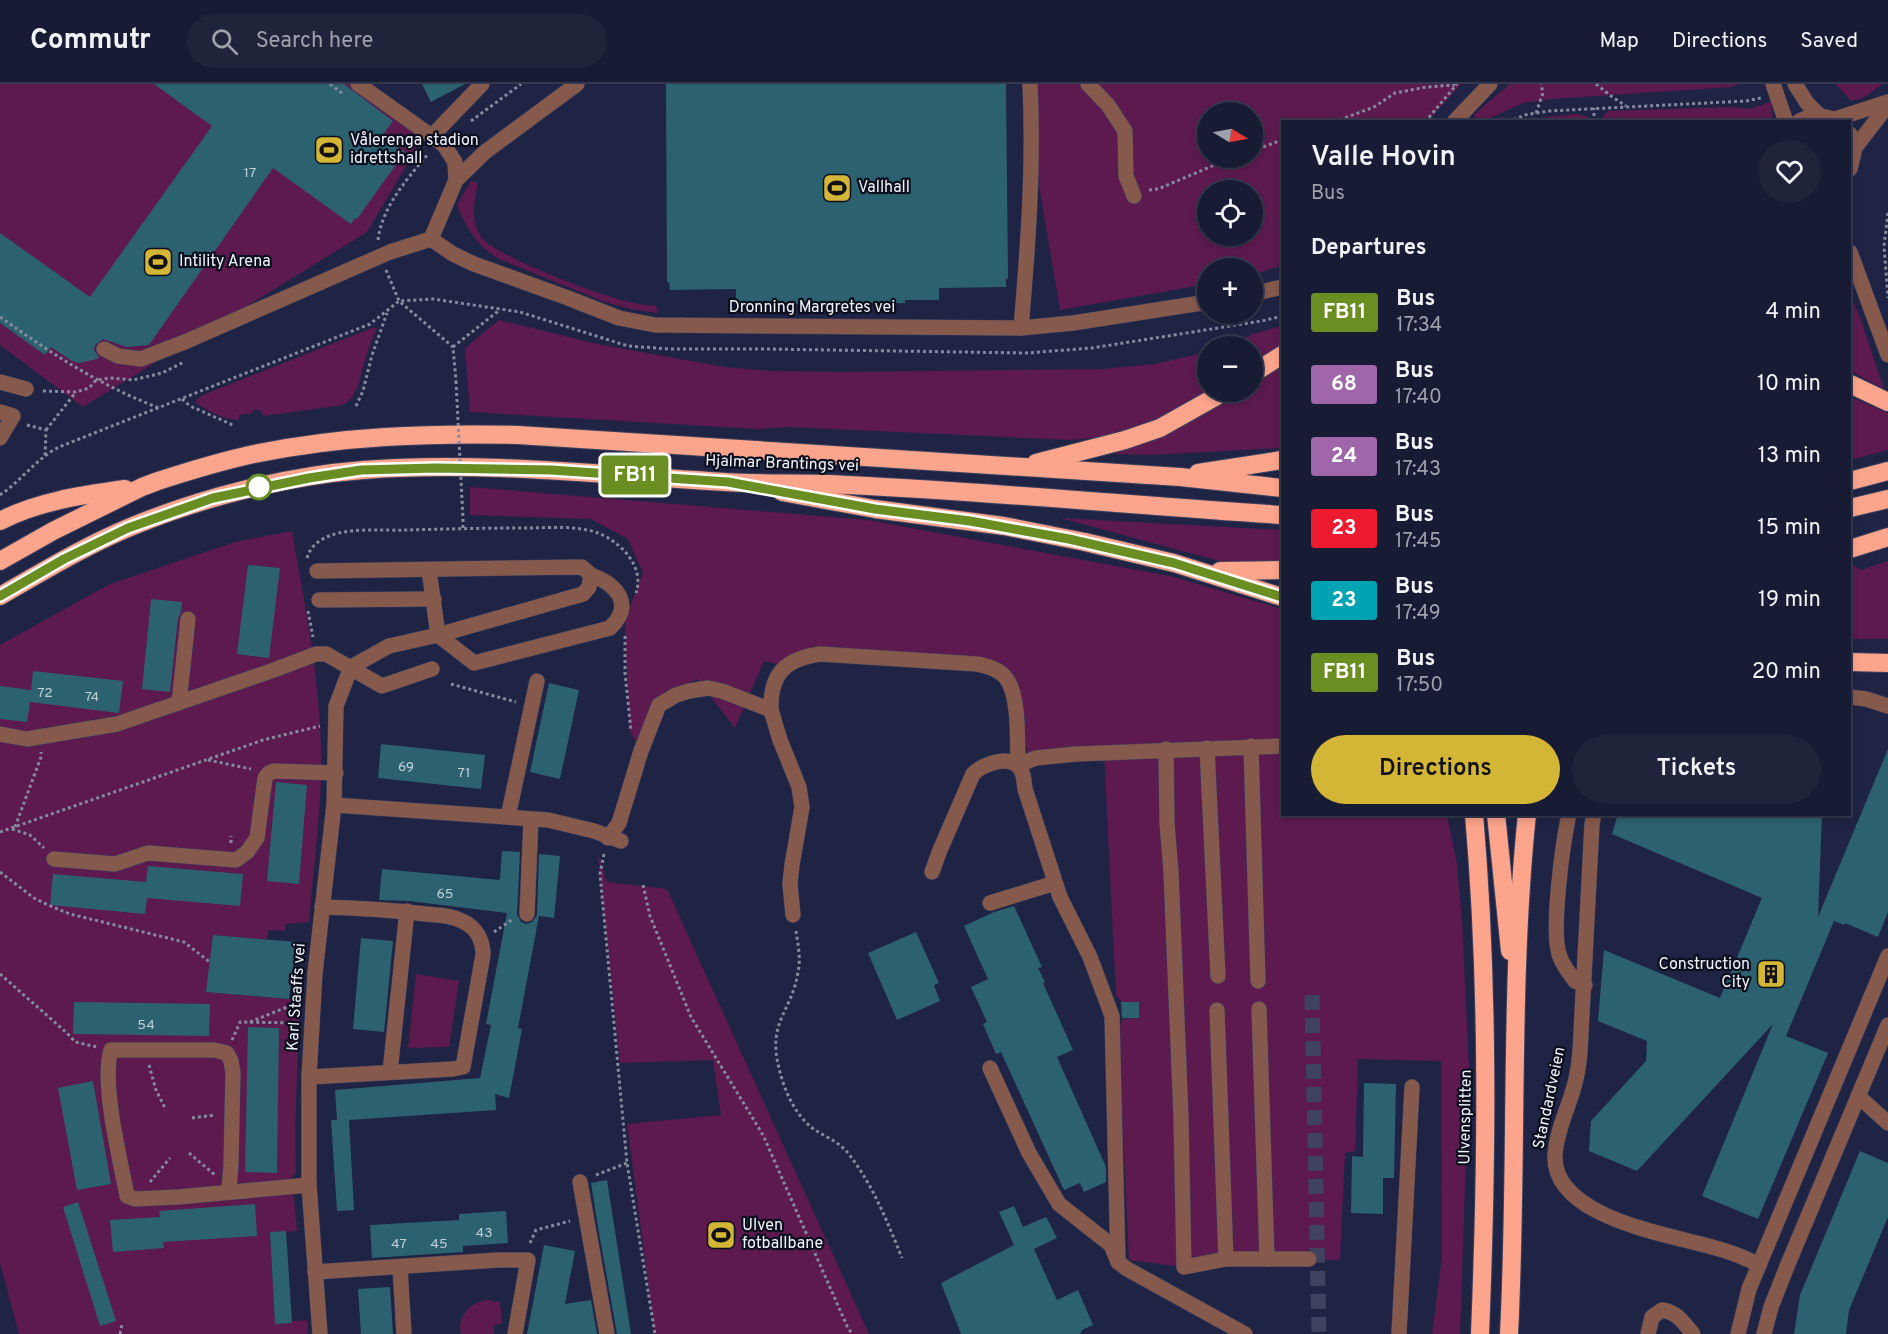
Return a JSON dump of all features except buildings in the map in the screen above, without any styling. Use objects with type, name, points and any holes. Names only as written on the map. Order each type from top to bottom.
[{"type":"highway","points":[[1263,367],[1281,356]]},
{"type":"highway","points":[[1851,384],[1888,402]]},
{"type":"highway","points":[[1021,466],[1125,440],[1160,428],[1206,402]]},
{"type":"highway","name":"Hjalmar Brantings vei","points":[[142,487],[198,468],[253,454],[364,438],[435,434],[540,436],[1021,466],[1180,477],[1281,488]]},
{"type":"highway","points":[[1180,477],[1281,460]]},
{"type":"highway","name":"Hjalmar Brantings vei","points":[[0,596],[64,559],[110,537],[213,498],[309,478],[361,470],[517,469],[728,482],[828,484],[1281,515]]},
{"type":"highway","points":[[1851,481],[1888,471]]},
{"type":"highway","points":[[728,482],[875,509],[1038,532],[1203,571],[1281,597]]},
{"type":"highway","points":[[0,520],[15,512],[73,497],[142,487]]},
{"type":"highway","points":[[0,561],[53,531],[142,487]]},
{"type":"highway","points":[[1851,508],[1888,498]]},
{"type":"highway","points":[[1851,549],[1888,537]]},
{"type":"highway","points":[[1203,571],[1281,570]]},
{"type":"highway","points":[[1851,662],[1888,663]]},
{"type":"highway","points":[[1463,816],[1479,900]]},
{"type":"highway","points":[[1474,816],[1479,900]]},
{"type":"highway","points":[[1496,816],[1504,907],[1515,991]]},
{"type":"highway","points":[[1509,1334],[1514,1211],[1515,991],[1527,816]]},
{"type":"highway","name":"Ulvensplitten","points":[[1479,900],[1483,942],[1486,1063],[1480,1334]]},
{"type":"street","points":[[358,84],[437,140],[454,162],[456,180]]},
{"type":"street","points":[[437,140],[482,84]]},
{"type":"street","points":[[104,349],[118,356],[141,359],[187,342],[380,257],[431,238],[456,180],[484,152],[577,84]]},
{"type":"street","points":[[1021,328],[1031,206],[1030,84]]},
{"type":"street","points":[[1088,84],[1108,105],[1125,131],[1126,176],[1132,191]]},
{"type":"street","points":[[1456,120],[1490,84]]},
{"type":"street","points":[[1795,84],[1819,115]]},
{"type":"street","points":[[1771,90],[1785,120]]},
{"type":"street","points":[[1801,120],[1819,115],[1836,120],[1888,103]]},
{"type":"street","points":[[1851,166],[1852,142],[1888,103]]},
{"type":"street","name":"Dronning Margretes vei","points":[[431,238],[453,254],[474,264],[619,318],[655,325],[1021,328],[1073,323],[1197,304]]},
{"type":"street","points":[[1851,255],[1888,355]]},
{"type":"street","points":[[1263,291],[1281,287]]},
{"type":"street","points":[[0,382],[26,389]]},
{"type":"street","points":[[0,438],[5,417]]},
{"type":"street","points":[[316,571],[582,567],[591,575],[608,582],[618,592],[622,611],[618,620],[610,628],[474,663],[438,635],[429,570]]},
{"type":"street","points":[[351,667],[389,646],[438,635],[583,594],[589,586],[591,575]]},
{"type":"street","points":[[319,600],[434,599]]},
{"type":"street","points":[[179,704],[188,619]]},
{"type":"street","points":[[0,734],[27,739],[38,738],[117,723],[179,704],[316,654],[326,654],[382,686],[432,669]]},
{"type":"street","points":[[793,915],[790,884],[802,807],[799,787],[771,710],[771,695],[778,675],[791,662],[820,654],[986,665],[999,672],[1010,684],[1015,711],[1018,765],[1022,773],[1024,789],[1055,883],[1075,930],[1090,957],[1112,1016],[1118,1262]]},
{"type":"street","name":"Karl Staaffs vei","points":[[320,1334],[309,1185],[309,1077],[322,907],[334,804],[336,706],[351,667]]},
{"type":"street","points":[[508,817],[537,681]]},
{"type":"street","points":[[334,804],[549,820],[594,831],[615,840],[641,751],[659,705],[676,695],[708,688],[771,710]]},
{"type":"street","points":[[1851,697],[1888,706]]},
{"type":"street","points":[[1251,746],[1258,981]]},
{"type":"street","points":[[932,872],[973,774],[982,766],[1009,762],[1018,765],[1036,758],[1166,749],[1281,746]]},
{"type":"street","points":[[1207,748],[1218,976]]},
{"type":"street","points":[[1166,749],[1167,823],[1181,1117],[1184,1267],[1226,1259],[1309,1259]]},
{"type":"street","points":[[54,859],[115,864],[148,853],[236,860],[247,852],[257,838],[265,778],[269,773],[274,771],[336,773]]},
{"type":"street","points":[[1569,816],[1565,831],[1556,931],[1560,957],[1575,981],[1585,984]]},
{"type":"street","name":"Standardveien","points":[[1594,816],[1579,1067],[1558,1135],[1556,1168],[1560,1178],[1571,1192],[1599,1213],[1627,1224],[1715,1248],[1759,1265]]},
{"type":"street","points":[[527,914],[531,819]]},
{"type":"street","points":[[990,903],[1055,883]]},
{"type":"street","points":[[309,1077],[463,1067],[483,954],[481,940],[469,924],[455,917],[406,911],[322,907]]},
{"type":"street","points":[[390,1072],[406,911]]},
{"type":"street","points":[[1738,1334],[1743,1306],[1759,1265],[1888,956]]},
{"type":"street","points":[[1217,1010],[1226,1259]]},
{"type":"street","points":[[1259,1010],[1267,1259]]},
{"type":"street","points":[[1764,1334],[1771,1307],[1888,1025]]},
{"type":"street","points":[[229,1189],[233,1072],[227,1053],[214,1050],[111,1050],[108,1061],[109,1094],[127,1196],[135,1199],[229,1189],[309,1185]]},
{"type":"street","points":[[990,1068],[1029,1153],[1059,1204],[1112,1245],[1118,1262],[1245,1334]]},
{"type":"street","points":[[1399,1334],[1412,1087]]},
{"type":"street","points":[[1858,1096],[1888,1123]]},
{"type":"street","points":[[580,1182],[607,1334]]},
{"type":"street","points":[[315,1272],[528,1260],[515,1334]]},
{"type":"street","points":[[400,1267],[404,1334]]},
{"type":"street","points":[[1648,1334],[1652,1317],[1662,1310],[1670,1311],[1679,1317],[1692,1334]]},
{"type":"path","points":[[466,125],[521,84]]},
{"type":"path","points":[[1536,113],[1543,93],[1541,84]]},
{"type":"path","points":[[1596,84],[1627,107]]},
{"type":"path","points":[[1339,120],[1374,107],[1395,93],[1426,87],[1456,85]]},
{"type":"path","points":[[1427,120],[1456,85]]},
{"type":"path","points":[[1514,120],[1536,113],[1746,100],[1771,90]]},
{"type":"path","points":[[1594,108],[1594,120]]},
{"type":"path","points":[[437,140],[396,195],[380,225],[378,240],[380,257],[399,301],[453,347],[463,528]]},
{"type":"path","points":[[1263,147],[1281,140]]},
{"type":"path","points":[[1132,191],[1158,189],[1207,168]]},
{"type":"path","points":[[1888,213],[1884,253],[1888,298]]},
{"type":"path","points":[[0,495],[45,456],[59,447],[370,324],[399,301],[433,299],[500,308],[453,347]]},
{"type":"path","points":[[356,406],[387,311]]},
{"type":"path","points":[[0,317],[71,366],[131,398],[159,408]]},
{"type":"path","points":[[45,456],[46,430],[76,392]]},
{"type":"path","points":[[182,399],[190,406],[235,426]]},
{"type":"path","points":[[5,417],[46,430]]},
{"type":"path","points":[[307,557],[316,543],[339,533],[463,528],[568,528],[599,534],[611,540],[635,564],[639,585],[632,601]]},
{"type":"path","points":[[625,634],[628,721],[630,731],[641,751]]},
{"type":"path","points":[[451,684],[531,706]]},
{"type":"path","points":[[0,832],[263,740],[325,724]]},
{"type":"path","points":[[13,827],[41,757],[38,738]]},
{"type":"path","points":[[206,760],[269,773]]},
{"type":"path","points":[[13,827],[30,835],[54,859]]},
{"type":"path","points":[[615,840],[600,874],[627,1163],[655,1334]]},
{"type":"path","points":[[0,872],[18,887],[48,905],[70,914],[184,942],[211,963]]},
{"type":"path","points":[[643,885],[650,916],[691,1017],[763,1134],[852,1334]]},
{"type":"path","points":[[481,940],[510,921],[517,913],[527,914]]},
{"type":"path","points":[[793,915],[799,957],[798,972],[794,989],[777,1027],[774,1047],[785,1088],[797,1111],[814,1129],[830,1137],[847,1150],[879,1202],[902,1258]]},
{"type":"path","points":[[0,974],[75,1042],[111,1050]]},
{"type":"path","points":[[248,1022],[287,1008],[314,995]]},
{"type":"path","points":[[227,1053],[240,1022],[312,1023]]},
{"type":"path","points":[[144,1049],[156,1090],[166,1110]]},
{"type":"path","points":[[192,1118],[232,1114]]},
{"type":"path","points":[[189,1153],[229,1189]]},
{"type":"path","points":[[135,1199],[170,1158]]},
{"type":"path","points":[[580,1182],[627,1163]]},
{"type":"path","points":[[528,1260],[531,1240],[536,1230],[586,1219]]},
{"type":"path","points":[[120,1334],[123,1324]]},
{"type":"shaded area","name":"Intility Arena","points":[[0,84],[373,84],[428,129],[367,232],[83,407],[0,345]]},
{"type":"shaded area","points":[[1022,84],[1461,84],[1429,120],[1281,120],[1281,265],[1263,272],[1263,258],[1197,258],[1197,286],[1060,310]]},
{"type":"shaded area","points":[[1510,84],[1740,84],[1731,87],[1552,99],[1523,103],[1486,120],[1479,120],[1473,115]]},
{"type":"shaded area","points":[[1836,84],[1883,84],[1863,98],[1851,101]]},
{"type":"shaded area","points":[[1771,102],[1773,120],[1602,120],[1608,111],[1733,107],[1749,109]]},
{"type":"shaded area","points":[[1577,114],[1588,117],[1589,120],[1535,120]]},
{"type":"shaded area","points":[[471,181],[478,183],[474,204],[475,224],[481,237],[492,246],[565,281],[621,300],[642,305],[656,305],[658,313],[605,302],[499,259],[485,249],[474,236],[457,205]]},
{"type":"shaded area","points":[[1851,295],[1860,317],[1884,389],[1851,372]]},
{"type":"shaded area","points":[[499,320],[602,345],[725,367],[771,371],[1103,369],[1155,364],[1197,354],[1197,398],[1142,425],[1109,435],[1071,440],[787,427],[758,429],[470,412],[465,348]]},
{"type":"shaded area","points":[[1281,326],[1281,347],[1263,358],[1263,336],[1249,336]]},
{"type":"shaded area","points":[[377,328],[358,387],[353,397],[343,405],[263,416],[260,410],[253,410],[253,413],[239,415],[239,420],[233,420],[197,404],[196,400],[205,394]]},
{"type":"shaded area","points":[[1281,364],[1281,448],[1148,455],[1115,454],[1115,450],[1182,426],[1221,402],[1263,402],[1263,375]]},
{"type":"shaded area","points":[[1851,397],[1888,413],[1888,450],[1851,460]]},
{"type":"shaded area","points":[[470,487],[868,520],[1170,576],[1281,609],[1281,816],[1447,816],[1457,864],[1462,920],[1469,1070],[1460,1334],[1432,1334],[1442,1257],[1441,1061],[1358,1059],[1355,1151],[1345,1153],[1340,1260],[1226,1259],[1184,1267],[1129,1260],[1118,1028],[1123,1019],[1139,1018],[1139,1002],[1122,1002],[1116,995],[1104,753],[1028,756],[1014,673],[822,650],[781,665],[764,661],[735,728],[697,679],[654,702],[641,751],[630,731],[625,634],[626,618],[643,573],[628,539],[591,519],[470,515]]},
{"type":"shaded area","points":[[1060,518],[1281,530],[1281,562],[1223,562]]},
{"type":"shaded area","points":[[292,531],[313,655],[320,717],[321,780],[309,922],[286,924],[285,931],[269,930],[267,940],[213,935],[207,992],[289,999],[300,1002],[295,1128],[296,1172],[291,1179],[297,1231],[270,1233],[275,1323],[307,1320],[308,1334],[19,1334],[0,1263],[0,645],[110,584],[235,542]]},
{"type":"shaded area","points":[[1888,561],[1888,639],[1851,639],[1851,566],[1861,570]]},
{"type":"shaded area","points":[[598,854],[607,882],[667,889],[869,1334],[655,1334],[627,1124],[721,1115],[713,1060],[620,1063]]},
{"type":"shaded area","points":[[416,974],[459,981],[449,1047],[408,1048]]},
{"type":"shaded area","points":[[486,1300],[500,1302],[502,1323],[494,1326],[494,1334],[461,1334],[461,1322],[466,1312],[474,1304]]},
{"type":"tunnel","points":[[1312,995],[1319,1334]]},
{"type":"bus line","name":"FB11","points":[[0,596],[64,559],[128,528],[213,498],[309,478],[361,470],[435,468],[551,470],[728,482],[875,509],[1021,529],[1174,563],[1281,597]]},
{"type":"place","name":"Vålerenga stadion idrettshall","points":[[329,150]]},
{"type":"place","name":"Vallhall","points":[[837,188]]},
{"type":"place","name":"Intility Arena","points":[[158,262]]},
{"type":"place","name":"Construction City","points":[[1771,974]]},
{"type":"place","name":"Ulven fotballbane","points":[[721,1235]]}]
